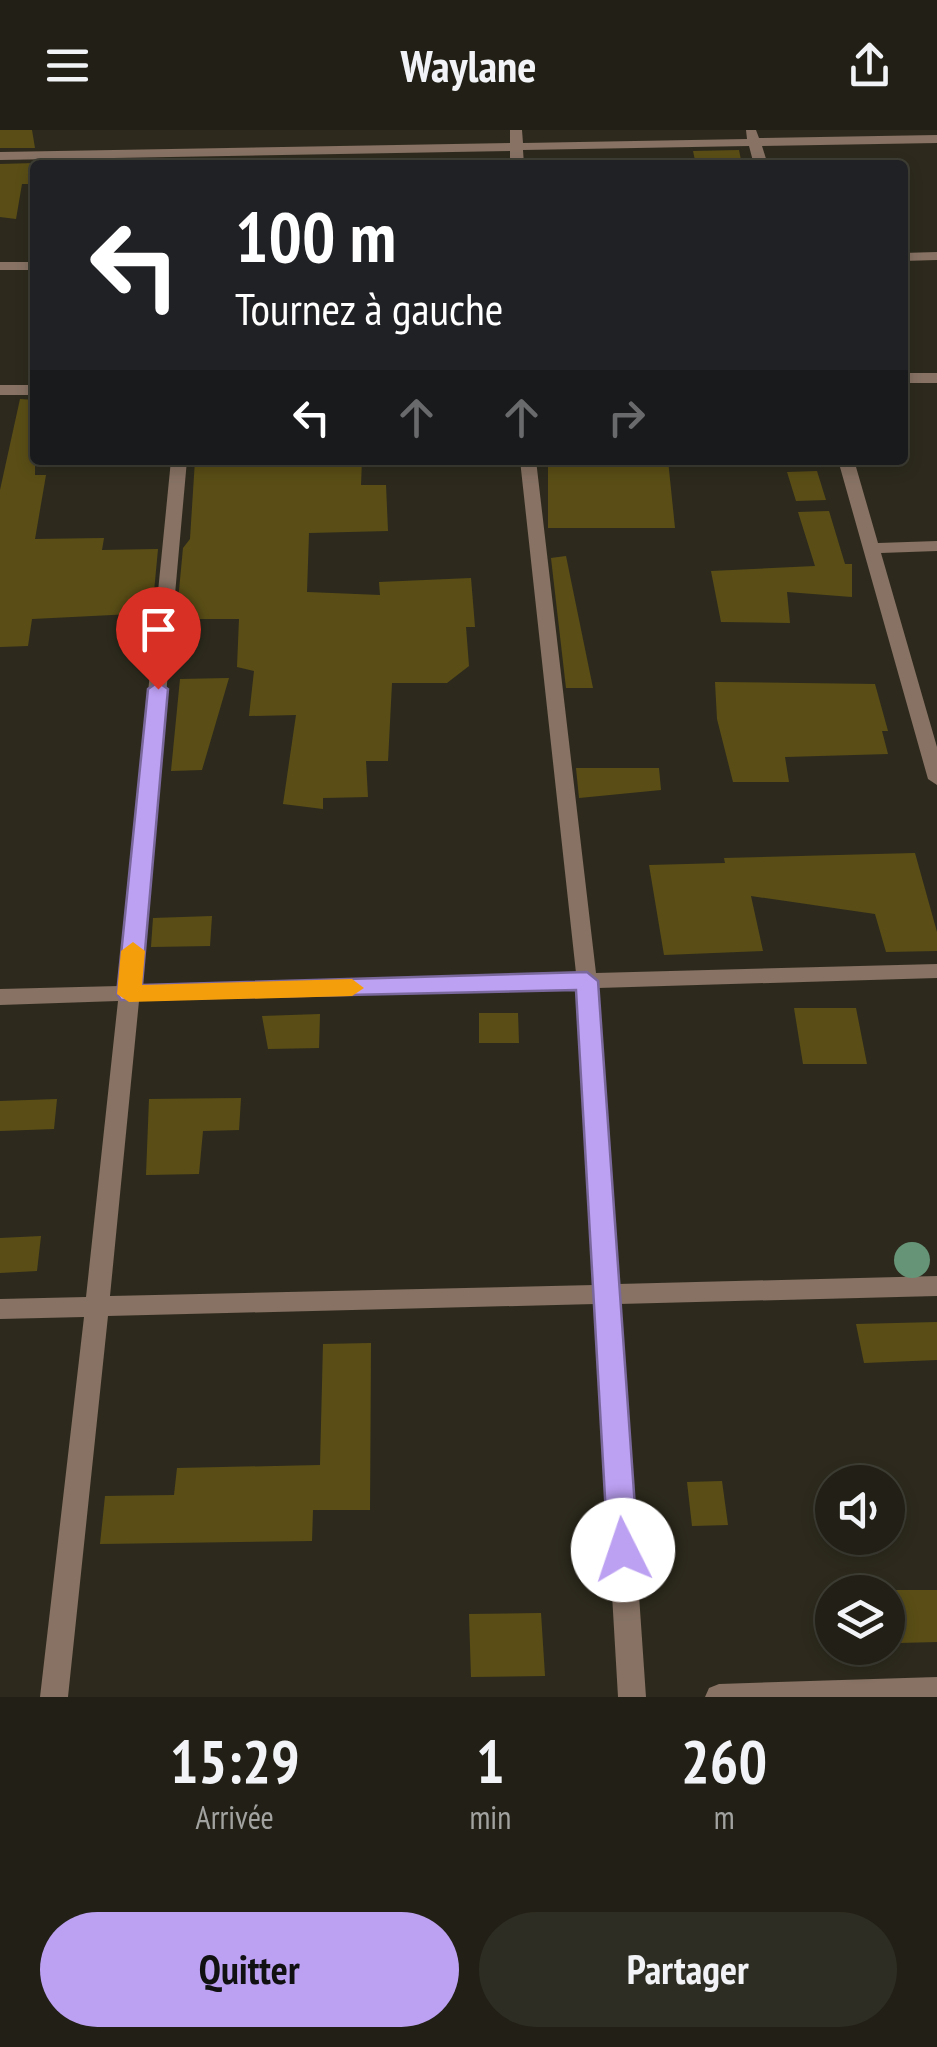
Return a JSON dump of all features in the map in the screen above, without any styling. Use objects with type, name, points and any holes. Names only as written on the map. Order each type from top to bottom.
[{"type":"street","points":[[516,130],[517,160]]},
{"type":"street","points":[[752,136],[759,160]]},
{"type":"street","points":[[0,156],[516,147],[752,136],[937,140]]},
{"type":"street","points":[[908,257],[937,256]]},
{"type":"street","points":[[0,266],[30,266]]},
{"type":"street","points":[[908,378],[937,378]]},
{"type":"street","points":[[0,390],[30,390]]},
{"type":"street","points":[[54,1697],[129,994],[180,465]]},
{"type":"street","points":[[529,465],[587,981],[632,1697]]},
{"type":"street","points":[[847,465],[931,735],[937,779]]},
{"type":"street","points":[[871,548],[937,546]]},
{"type":"street","points":[[0,998],[937,971]]},
{"type":"street","points":[[0,1309],[937,1286]]},
{"type":"street","points":[[718,1697],[937,1690]]},
{"type":"building","points":[[0,130],[32,130],[35,148],[0,148]]},
{"type":"building","points":[[739,150],[741,160],[695,160],[693,151]]},
{"type":"building","points":[[30,163],[30,184],[22,184],[16,219],[0,217],[0,164]]},
{"type":"building","points":[[20,399],[30,400],[30,465],[35,465],[35,475],[46,475],[35,539],[104,538],[102,550],[158,549],[152,613],[32,619],[28,646],[0,647],[0,490]]},
{"type":"building","points":[[195,465],[362,465],[361,485],[386,485],[388,531],[309,533],[307,592],[380,595],[379,582],[471,578],[475,627],[466,627],[469,666],[447,683],[392,683],[388,761],[366,761],[368,797],[323,798],[323,809],[283,804],[296,715],[249,716],[254,671],[237,667],[239,619],[183,619],[184,612],[177,612],[183,548],[190,539]]},
{"type":"building","points":[[548,465],[669,465],[675,528],[548,528]]},
{"type":"building","points":[[817,471],[826,500],[796,501],[787,472]]},
{"type":"building","points":[[829,511],[845,564],[852,564],[852,597],[787,592],[790,623],[721,622],[711,571],[815,566],[798,512]]},
{"type":"building","points":[[566,556],[593,688],[566,688],[551,558]]},
{"type":"building","points":[[229,678],[202,770],[171,771],[180,679]]},
{"type":"building","points":[[715,682],[875,684],[888,731],[882,731],[888,754],[785,757],[789,782],[733,782],[717,719]]},
{"type":"building","points":[[576,768],[659,768],[661,790],[579,798]]},
{"type":"building","points":[[915,853],[937,932],[937,951],[886,952],[875,914],[751,896],[763,951],[664,955],[649,865],[725,863],[724,858]]},
{"type":"building","points":[[212,916],[210,946],[151,947],[153,918]]},
{"type":"building","points":[[794,1008],[856,1008],[867,1064],[803,1064]]},
{"type":"building","points":[[479,1013],[518,1013],[519,1043],[479,1043]]},
{"type":"building","points":[[320,1014],[319,1048],[268,1049],[262,1016]]},
{"type":"building","points":[[241,1098],[239,1130],[203,1131],[199,1174],[146,1175],[149,1099]]},
{"type":"building","points":[[57,1099],[54,1129],[0,1131],[0,1101]]},
{"type":"building","points":[[41,1236],[37,1271],[0,1273],[0,1238]]},
{"type":"building","points":[[937,1322],[937,1360],[864,1363],[856,1324]]},
{"type":"building","points":[[371,1343],[370,1510],[313,1510],[312,1541],[100,1544],[105,1496],[174,1495],[177,1468],[320,1465],[323,1344]]},
{"type":"building","points":[[722,1481],[728,1525],[692,1526],[687,1482]]},
{"type":"building","points":[[905,1590],[937,1590],[937,1642],[905,1643]]},
{"type":"building","points":[[541,1613],[545,1676],[471,1677],[469,1614]]},
{"type":"slow traffic","points":[[133,951],[129,994],[352,988]]},
{"type":"route","points":[[158,689],[129,994],[587,981],[623,1550]]}]
